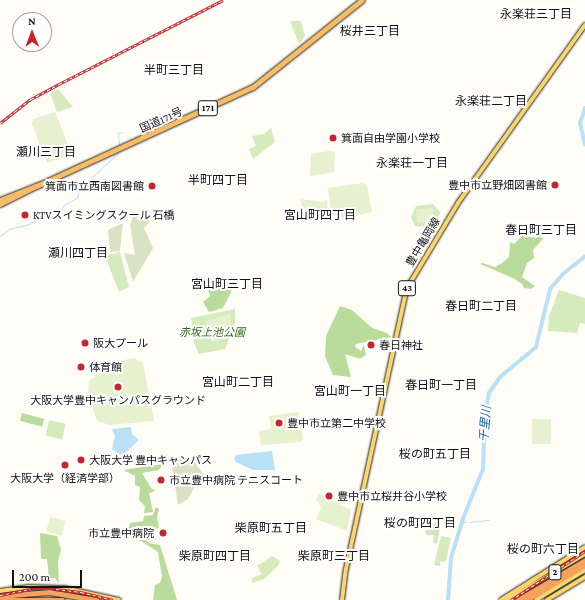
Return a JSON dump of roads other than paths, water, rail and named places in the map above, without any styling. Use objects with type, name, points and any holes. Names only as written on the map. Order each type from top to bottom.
[{"type":"highway","name":"国道171号","points":[[0,204],[36,186],[253,88],[362,0]]},
{"type":"highway","name":"国道171号","points":[[0,200],[36,186]]},
{"type":"highway","points":[[527,596],[585,560]]},
{"type":"highway","points":[[518,600],[585,565]]},
{"type":"highway","points":[[0,596],[49,592],[96,600]]},
{"type":"highway","points":[[1,600],[62,600]]},
{"type":"main road","name":"豊中亀岡線","points":[[342,600],[346,570],[407,288],[458,203],[585,25]]},
{"type":"main road","points":[[501,600],[585,547]]},
{"type":"main road","name":"2","points":[[507,600],[527,596],[585,554]]},
{"type":"main road","name":"2","points":[[536,600],[585,570]]},
{"type":"main road","points":[[547,600],[585,577]]},
{"type":"main road","points":[[0,591],[29,587],[62,587],[119,600]]},
{"type":"water","points":[[131,427],[132,434],[139,440],[122,456],[112,449],[115,436],[112,429]]},
{"type":"water","points":[[272,451],[275,470],[253,470],[236,462],[234,459],[236,455]]},
{"type":"waterway","name":"千里川","points":[[585,108],[580,123],[585,144]]},
{"type":"waterway","points":[[119,144],[118,133],[122,132]]},
{"type":"waterway","points":[[0,236],[9,229],[29,224],[45,214],[59,212],[65,204],[77,198],[79,189],[118,153]]},
{"type":"waterway","name":"千里川","points":[[448,600],[451,558],[462,521],[483,469],[485,415],[489,393],[500,377],[536,347],[550,289],[563,274],[585,256]]},
{"type":"waterway","points":[[469,522],[489,520]]},
{"type":"waterway","name":"千里川","points":[[462,521],[466,522]]},
{"type":"railway","points":[[0,123],[31,99],[223,0]]},
{"type":"railway","points":[[511,600],[585,551]]},
{"type":"railway","points":[[0,595],[30,589],[56,589],[81,592],[113,600]]},
{"type":"place","name":"箕面自由学園小学校","points":[[333,138]]},
{"type":"place","name":"豊中市立野畑図書館","points":[[555,185]]},
{"type":"place","name":"箕面市立西南図書館","points":[[152,186]]},
{"type":"place","name":"KTVスイミングスクール 石橋","points":[[25,215]]},
{"type":"place","name":"阪大プール","points":[[85,343]]},
{"type":"place","name":"春日神社","points":[[371,345]]},
{"type":"place","name":"体育館","points":[[81,367]]},
{"type":"place","name":"大阪大学豊中キャンパスグラウンド","points":[[118,387]]},
{"type":"place","name":"豊中市立第二中学校","points":[[279,423]]},
{"type":"place","name":"大阪大学 豊中キャンパス","points":[[81,460]]},
{"type":"place","name":"大阪大学（経済学部）","points":[[65,465]]},
{"type":"place","name":"市立豊中病院 テニスコート","points":[[161,480]]},
{"type":"place","name":"豊中市立桜井谷小学校","points":[[329,496]]},
{"type":"place","name":"市立豊中病院","points":[[163,533]]},
{"type":"district","name":"永楽荘三丁目","points":[[536,15]]},
{"type":"district","name":"桜井三丁目","points":[[370,32]]},
{"type":"district","name":"半町三丁目","points":[[174,71]]},
{"type":"district","name":"永楽荘二丁目","points":[[491,102]]},
{"type":"district","name":"瀬川三丁目","points":[[46,153]]},
{"type":"district","name":"永楽荘一丁目","points":[[412,164]]},
{"type":"district","name":"半町四丁目","points":[[218,181]]},
{"type":"district","name":"宮山町四丁目","points":[[320,216]]},
{"type":"district","name":"春日町三丁目","points":[[541,231]]},
{"type":"district","name":"瀬川四丁目","points":[[78,254]]},
{"type":"district","name":"宮山町三丁目","points":[[227,285]]},
{"type":"district","name":"春日町二丁目","points":[[481,307]]},
{"type":"district","name":"宮山町二丁目","points":[[238,383]]},
{"type":"district","name":"春日町一丁目","points":[[441,386]]},
{"type":"district","name":"宮山町一丁目","points":[[350,392]]},
{"type":"district","name":"桜の町五丁目","points":[[435,455]]},
{"type":"district","name":"桜の町四丁目","points":[[420,524]]},
{"type":"district","name":"柴原町五丁目","points":[[271,529]]},
{"type":"district","name":"桜の町六丁目","points":[[543,550]]},
{"type":"district","name":"柴原町四丁目","points":[[215,557]]},
{"type":"district","name":"柴原町三丁目","points":[[334,557]]},
{"type":"park label","name":"赤坂上池公園","points":[[212,332]]}]
